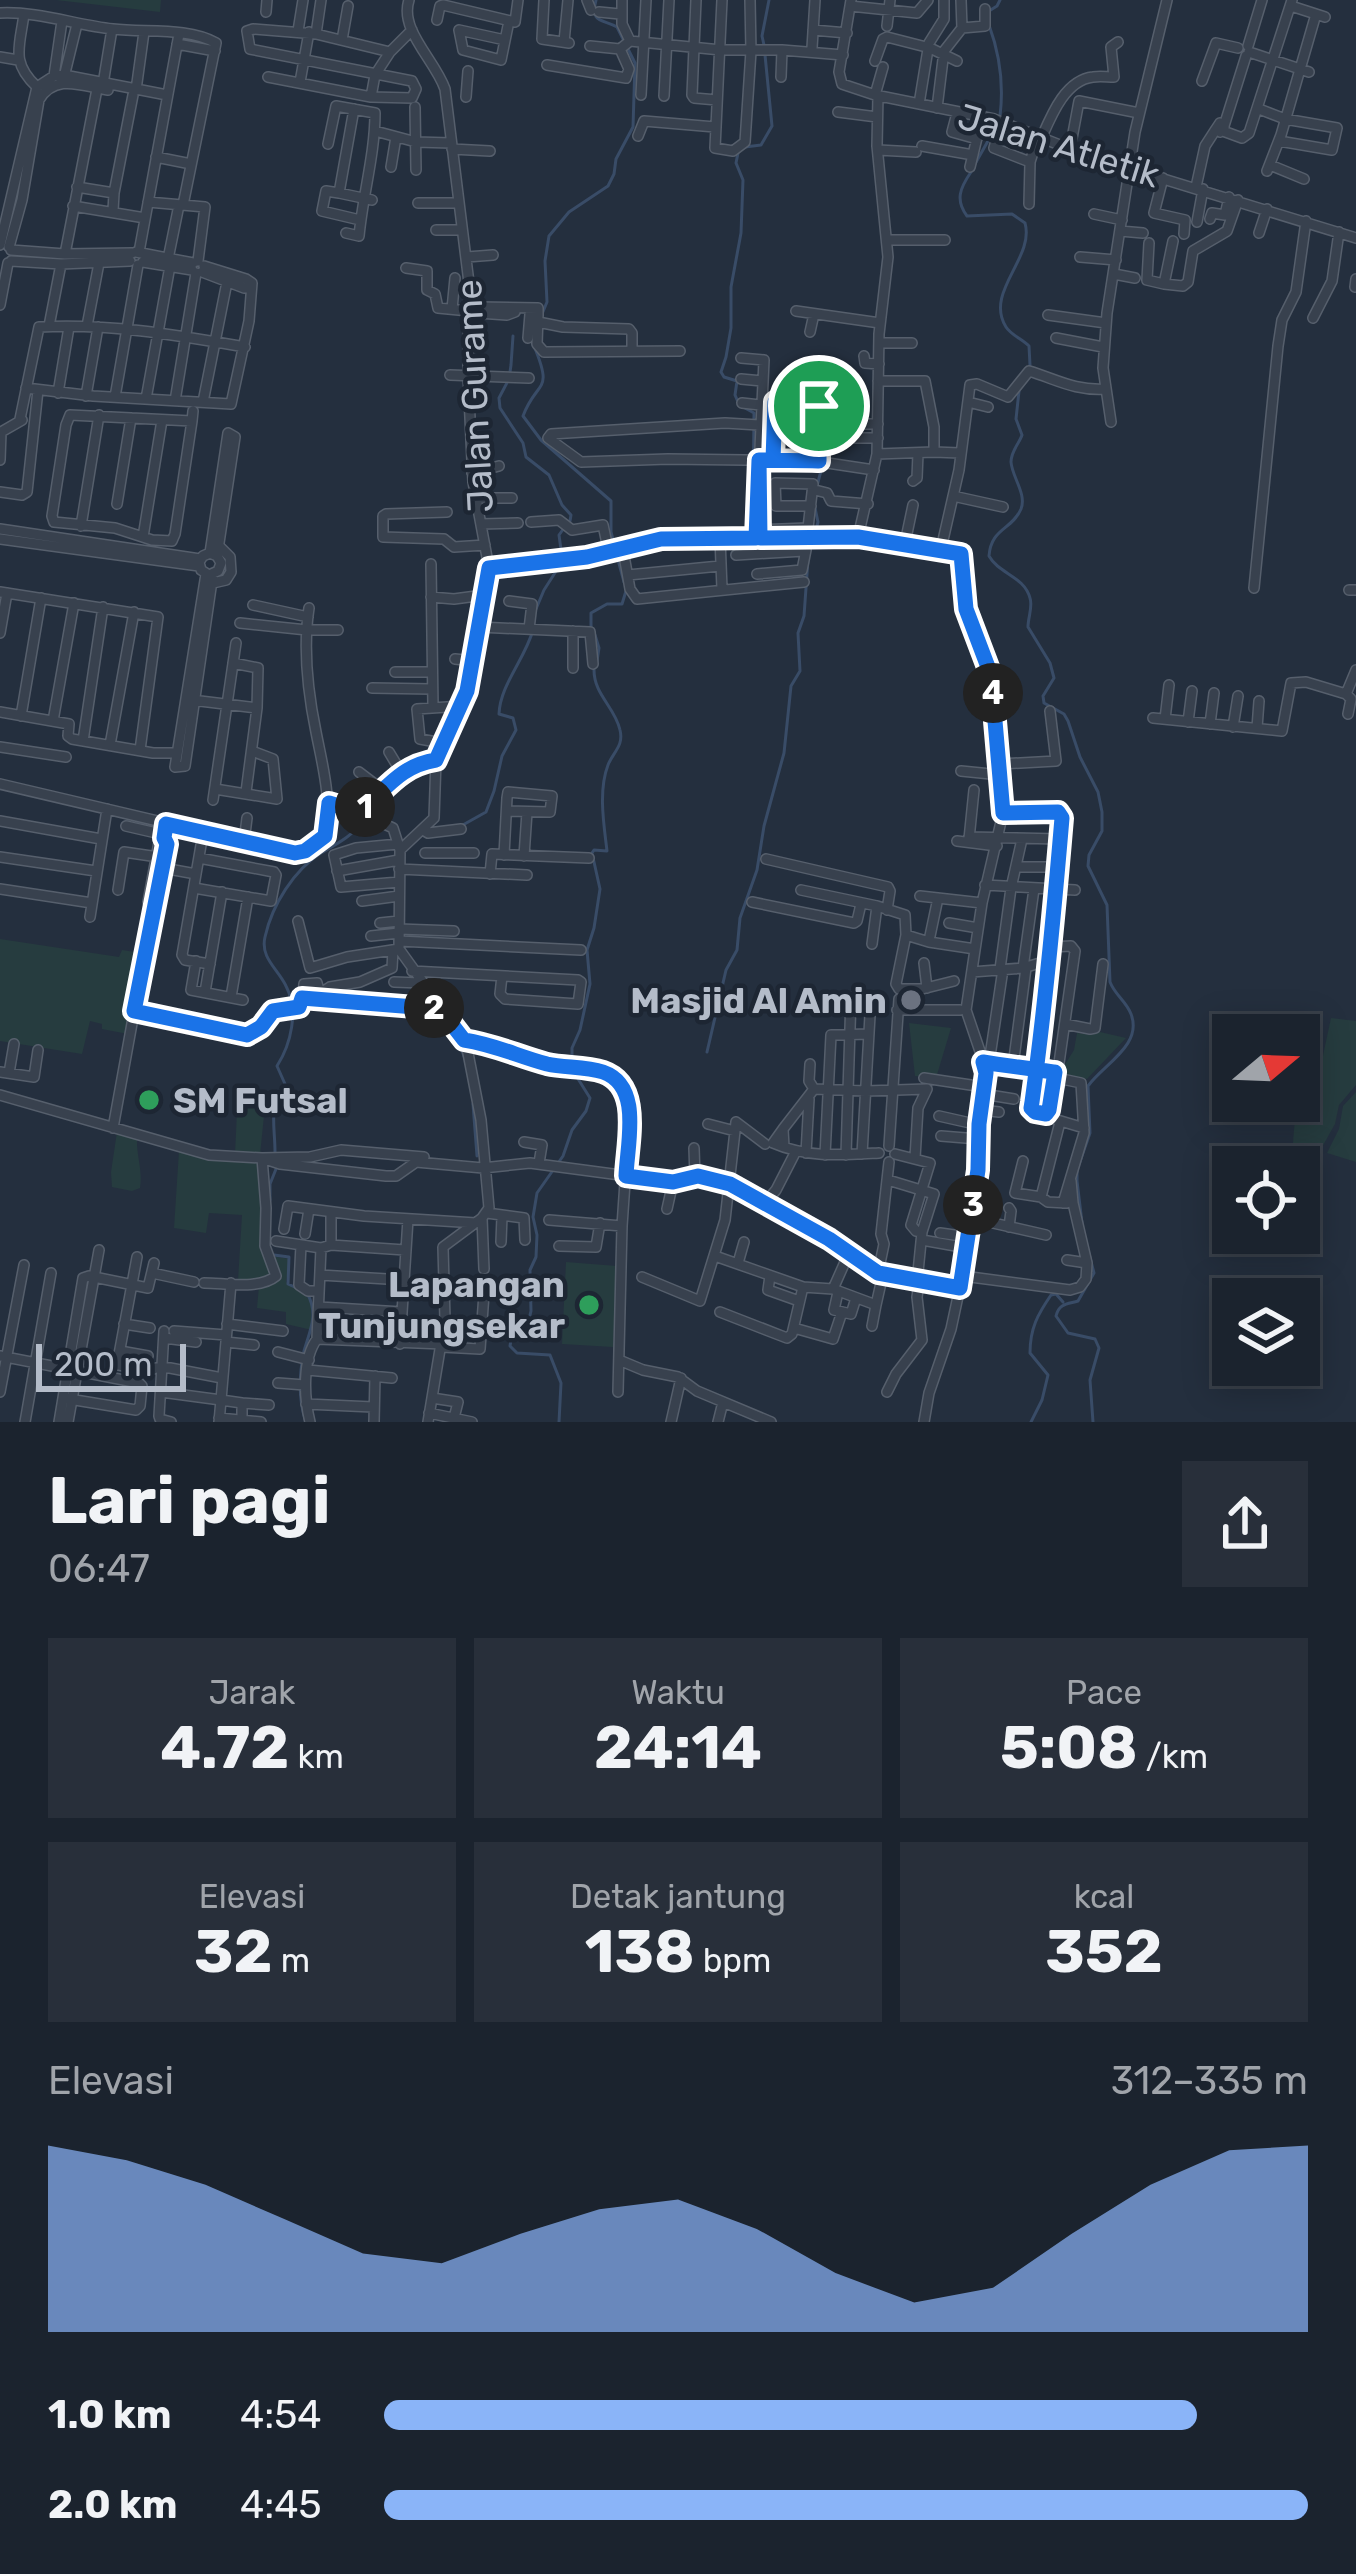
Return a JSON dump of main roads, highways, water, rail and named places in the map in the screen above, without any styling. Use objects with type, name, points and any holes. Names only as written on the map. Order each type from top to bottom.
[{"type":"waterway","points":[[542,314],[547,302],[549,236],[569,212],[608,186],[633,127],[635,63],[617,27],[596,17],[596,0]]},
{"type":"waterway","points":[[764,45],[769,0]]},
{"type":"waterway","points":[[989,11],[1000,0]]},
{"type":"waterway","points":[[989,25],[1000,70],[1000,116]]},
{"type":"waterway","points":[[745,147],[761,145],[772,126],[765,55]]},
{"type":"waterway","points":[[975,164],[997,125]]},
{"type":"waterway","points":[[738,153],[736,163],[743,180],[741,233],[731,287],[731,328],[721,372],[737,381],[738,402]]},
{"type":"waterway","points":[[971,172],[960,194],[967,216],[1012,214],[1025,223],[1023,249],[1005,288],[1001,314],[1008,330],[1029,346],[1030,365]]},
{"type":"waterway","points":[[513,336],[509,379],[499,398],[500,408],[523,443],[526,457],[549,475],[570,521]]},
{"type":"waterway","points":[[534,346],[543,379],[523,416],[541,440],[611,501],[615,547]]},
{"type":"waterway","points":[[832,387],[834,359]]},
{"type":"waterway","points":[[1019,391],[1016,419],[1022,435],[1011,462],[1021,491],[1021,509],[998,534],[989,556],[1027,591],[1031,605],[1028,627],[1054,678],[1044,703],[1064,714],[1098,792],[1102,831],[1088,866],[1107,905],[1110,982],[1129,1009],[1133,1025],[1127,1045],[1088,1086],[1090,1133],[1077,1170],[1082,1223]]},
{"type":"waterway","points":[[745,408],[754,413],[753,508]]},
{"type":"waterway","points":[[817,486],[822,467]]},
{"type":"waterway","points":[[815,508],[815,533]]},
{"type":"waterway","points":[[562,557],[559,535],[564,528]]},
{"type":"waterway","points":[[615,542],[651,532],[676,534]]},
{"type":"waterway","points":[[617,556],[624,582]]},
{"type":"waterway","points":[[707,1052],[726,970],[737,950],[740,918],[757,870],[784,753],[791,686],[800,671],[798,633],[804,616],[808,560]]},
{"type":"waterway","points":[[536,609],[560,565]]},
{"type":"waterway","points":[[591,627],[591,613],[607,604],[622,604],[626,591]]},
{"type":"waterway","points":[[461,826],[486,812],[494,791],[502,756],[516,730],[513,718],[499,714],[500,703],[533,630]]},
{"type":"waterway","points":[[595,635],[597,661]]},
{"type":"waterway","points":[[572,1065],[572,1048],[590,984],[587,950],[600,889],[592,853],[607,851],[603,786],[621,736],[597,687],[594,670]]},
{"type":"waterway","points":[[275,1152],[274,1109],[285,1084],[277,1066],[293,1016],[286,986],[265,951],[268,925],[293,879],[365,819]]},
{"type":"waterway","points":[[408,848],[423,834]]},
{"type":"waterway","points":[[458,1040],[465,1059]]},
{"type":"waterway","points":[[559,1422],[561,1383],[550,1355],[517,1353],[510,1346],[527,1328],[531,1311],[537,1193],[563,1156],[590,1098],[575,1074]]},
{"type":"waterway","points":[[473,1104],[477,1156]]},
{"type":"waterway","points":[[270,1200],[276,1169]]},
{"type":"waterway","points":[[1088,1250],[1094,1273],[1078,1301],[1062,1306],[1056,1316],[1068,1333],[1095,1339],[1099,1348],[1090,1380],[1093,1422]]},
{"type":"waterway","points":[[274,1255],[289,1257],[288,1284],[299,1289]]},
{"type":"waterway","points":[[306,1422],[300,1387],[313,1315],[307,1293]]},
{"type":"waterway","points":[[1031,1422],[1048,1375],[1030,1353],[1033,1329],[1051,1295],[1063,1302]]},
{"type":"place","name":"Masjid Al Amin","points":[[911,1000]]},
{"type":"place","name":"SM Futsal","points":[[149,1100]]},
{"type":"place","name":"Lapangan Tunjungsekar","points":[[589,1305]]}]
